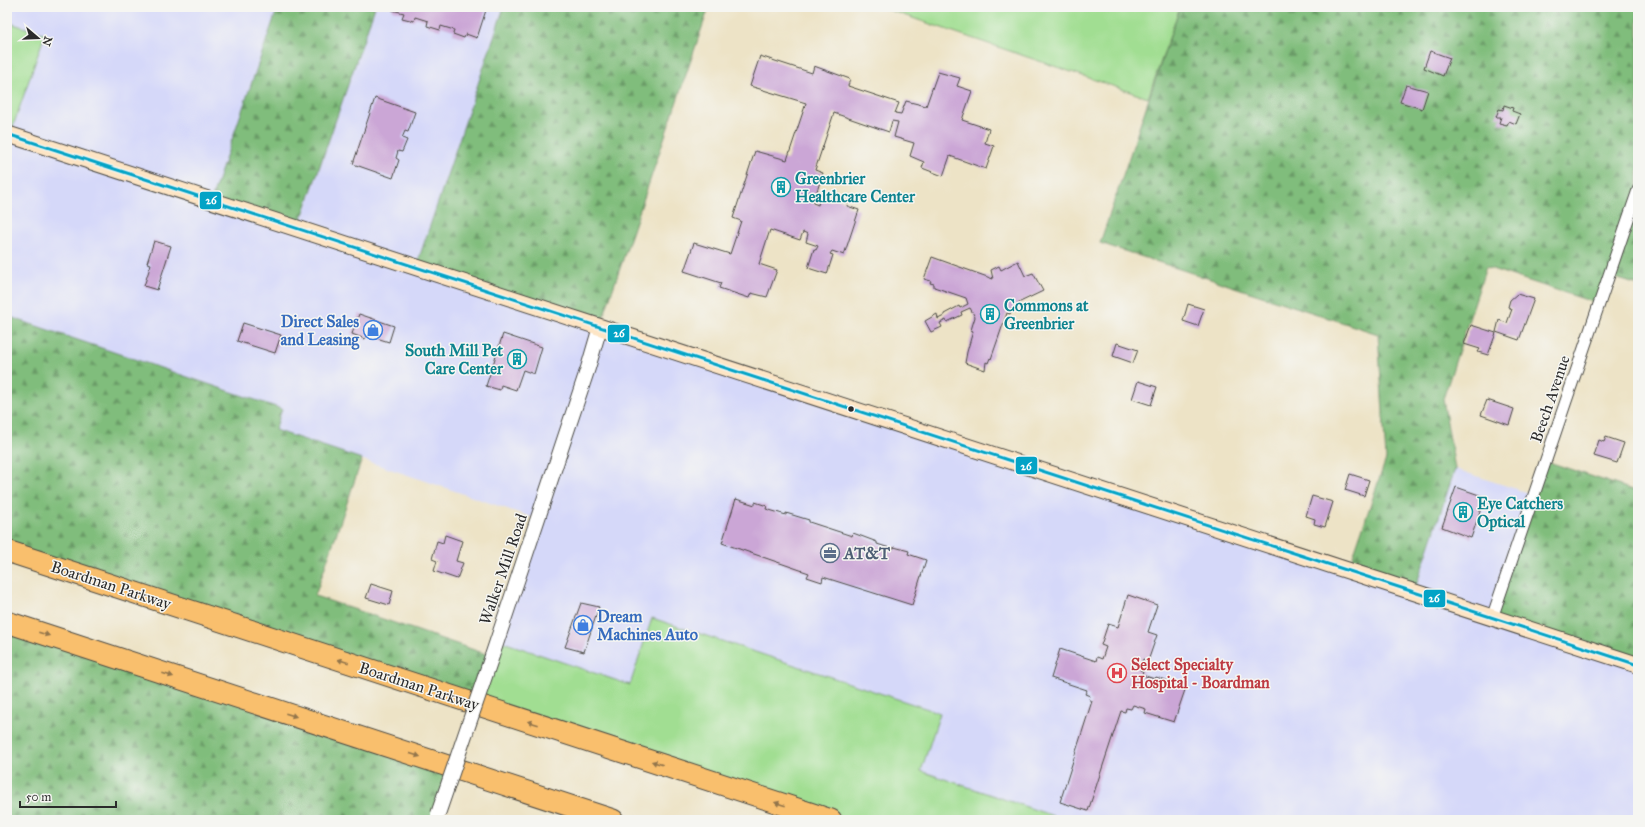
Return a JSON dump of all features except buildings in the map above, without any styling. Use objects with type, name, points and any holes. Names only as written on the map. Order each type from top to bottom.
[{"type":"highway","name":"Boardman Parkway","points":[[7,552],[830,820]]},
{"type":"highway","points":[[7,622],[613,820]]},
{"type":"main road","points":[[7,134],[1638,665]]},
{"type":"street","name":"Beech Avenue","points":[[1492,618],[1638,190]]},
{"type":"street","name":"Walker Mill Road","points":[[437,817],[588,368],[600,327]]},
{"type":"shaded area","points":[[7,7],[278,7],[211,200],[299,228],[375,7],[504,7],[416,267],[1414,592],[1455,469],[1534,495],[1638,665],[1638,820],[1065,820],[921,771],[940,713],[652,618],[630,685],[497,640],[537,519],[275,430],[282,409],[7,316],[7,134],[45,35],[7,22]]},
{"type":"green space","points":[[278,7],[375,7],[298,229],[211,200]]},
{"type":"green space","points":[[504,7],[709,7],[600,327],[416,267]]},
{"type":"green space","points":[[880,7],[1180,7],[1148,98]]},
{"type":"green space","points":[[1180,7],[1638,7],[1638,285],[1609,276],[1599,304],[1486,267],[1443,399],[1455,469],[1414,592],[1348,571],[1386,459],[1378,334],[1100,243]]},
{"type":"green space","points":[[7,22],[45,34],[10,135],[7,134]]},
{"type":"green space","points":[[7,316],[282,409],[275,430],[362,459],[315,596],[492,656],[475,704],[7,551]]},
{"type":"green space","points":[[1546,461],[1638,492],[1638,665],[1492,618]]},
{"type":"green space","points":[[652,618],[940,713],[921,771],[1065,820],[831,820],[475,704],[497,640],[630,685]]},
{"type":"green space","points":[[7,622],[454,768],[436,820],[7,820]]},
{"type":"transit line","name":"26","points":[[7,134],[1638,665]]},
{"type":"place","name":"Greenbrier Healthcare Center","points":[[781,187]]},
{"type":"place","name":"Commons at Greenbrier","points":[[990,314]]},
{"type":"place","name":"Direct Sales and Leasing","points":[[373,330]]},
{"type":"place","name":"South Mill Pet Care Center","points":[[517,359]]},
{"type":"place","name":"Eye Catchers Optical","points":[[1463,512]]},
{"type":"place","name":"AT&T","points":[[830,553]]},
{"type":"place","name":"Dream Machines Auto","points":[[583,625]]},
{"type":"place","name":"Select Specialty Hospital - Boardman","points":[[1117,673]]}]
